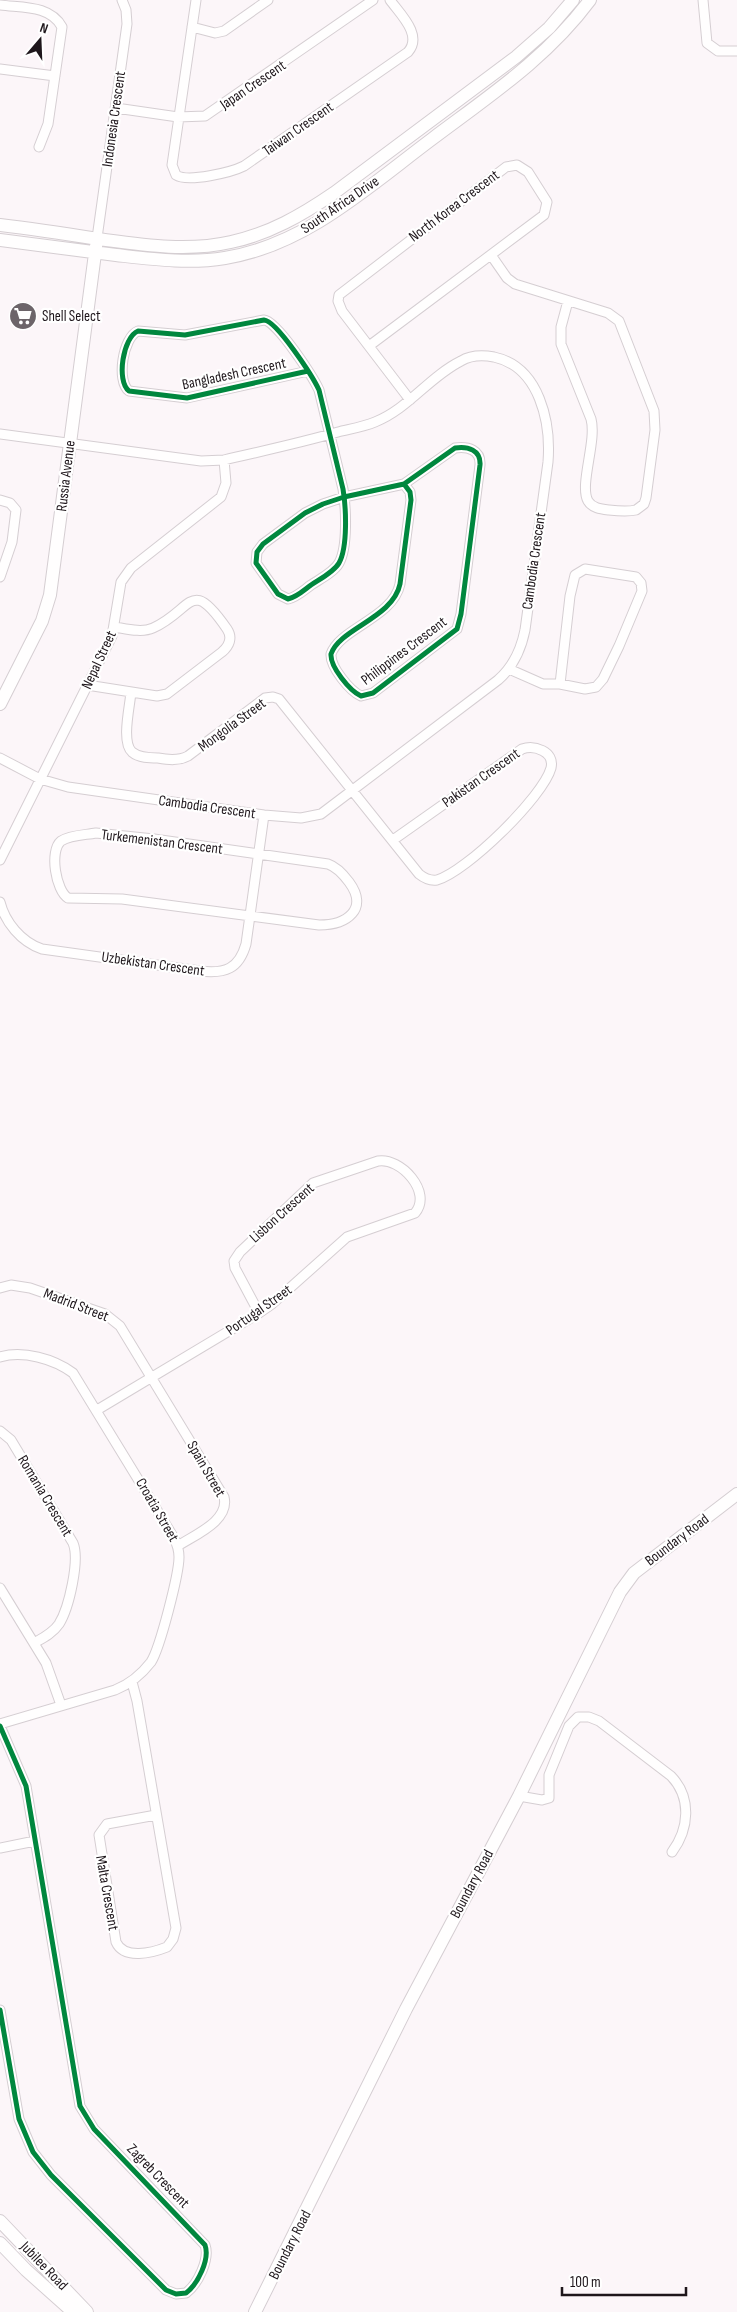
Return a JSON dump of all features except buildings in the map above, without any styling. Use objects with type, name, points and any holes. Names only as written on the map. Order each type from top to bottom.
[{"type":"street","name":"Indonesia Crescent","points":[[97,238],[127,20],[122,0]]},
{"type":"street","points":[[178,116],[196,0]]},
{"type":"street","points":[[192,27],[215,33],[224,31],[268,0]]},
{"type":"street","name":"Japan Crescent","points":[[116,108],[199,118],[209,114],[373,0]]},
{"type":"street","name":"Taiwan Crescent","points":[[178,116],[172,165],[174,172],[180,178],[201,177],[233,171],[244,166],[408,52],[414,45],[413,35],[390,0]]},
{"type":"street","name":"South Africa Drive","points":[[0,225],[160,247],[194,247],[232,242],[285,224],[334,193],[516,57],[549,28],[573,0]]},
{"type":"street","name":"South Africa Drive","points":[[0,240],[164,260],[209,260],[246,253],[300,233],[350,201],[526,68],[564,32],[590,0]]},
{"type":"street","points":[[703,0],[707,43],[713,49],[724,52],[737,51]]},
{"type":"street","points":[[0,5],[38,10],[56,18],[62,27],[48,124],[39,146]]},
{"type":"street","points":[[0,69],[55,76]]},
{"type":"street","name":"North Korea Crescent","points":[[369,346],[539,220],[547,210],[547,202],[545,196],[528,172],[517,165],[506,167],[341,292],[338,298],[339,306],[369,346],[410,400]]},
{"type":"street","name":"Russia Avenue","points":[[0,704],[47,607],[97,238]]},
{"type":"street","points":[[491,255],[507,278],[515,284],[608,313],[616,317],[654,411],[655,430],[647,495],[644,504],[636,510],[598,508],[591,505],[587,499],[586,488],[593,429],[560,338],[568,301]]},
{"type":"street","name":"Bangladesh Crescent","points":[[308,371],[187,398],[129,391],[124,387],[123,381],[125,352],[130,338],[135,332],[143,330],[185,335],[268,321],[274,326],[308,371],[319,390],[344,497]]},
{"type":"street","name":"Cambodia Crescent","points":[[0,434],[208,462],[224,460],[376,422],[410,400],[461,361],[478,356],[500,359],[514,365],[528,378],[538,395],[549,432],[548,462],[524,630],[519,651],[509,669],[498,680],[328,810],[315,816],[264,815],[68,787],[40,779],[0,758]]},
{"type":"street","name":"Philippines Crescent","points":[[344,497],[346,523],[342,554],[338,565],[294,597],[288,599],[281,596],[256,563],[256,556],[259,549],[305,513],[344,497],[404,484],[455,448],[471,449],[480,458],[459,624],[452,634],[373,693],[361,696],[354,691],[334,666],[331,654],[338,644],[396,598],[400,584],[411,500],[410,492],[404,484]]},
{"type":"street","name":"Nepal Street","points":[[40,779],[115,627],[120,586],[126,573],[221,497],[226,483],[224,460]]},
{"type":"street","points":[[0,500],[10,502],[16,510],[12,542],[0,577]]},
{"type":"street","points":[[509,669],[543,684],[560,684],[585,689],[599,684],[620,646],[642,590],[642,582],[636,577],[585,569],[575,575],[570,596],[560,684]]},
{"type":"street","points":[[87,685],[157,696],[172,692],[226,648],[230,635],[210,606],[198,599],[187,603],[149,629],[115,627]]},
{"type":"street","name":"Mongolia Street","points":[[131,692],[126,737],[129,748],[138,755],[174,760],[185,758],[260,702],[273,697],[283,702],[354,791]]},
{"type":"street","name":"Pakistan Crescent","points":[[354,791],[393,840],[423,877],[434,880],[446,876],[466,862],[522,812],[550,770],[550,758],[535,747],[522,749],[393,840]]},
{"type":"street","points":[[0,860],[40,779]]},
{"type":"street","name":"Uzbekistan Crescent","points":[[0,902],[16,932],[34,946],[211,972],[229,969],[240,960],[246,944],[264,815]]},
{"type":"street","name":"Turkemenistan Crescent","points":[[96,833],[133,836],[258,854],[322,863],[335,868],[342,873],[355,891],[356,905],[349,917],[341,922],[330,925],[112,898],[68,898],[60,889],[54,862],[58,844],[64,840],[96,833]]},
{"type":"street","name":"Lisbon Crescent","points":[[259,1313],[237,1273],[235,1259],[240,1252],[313,1183],[368,1164],[387,1160],[399,1165],[420,1190],[422,1197],[418,1210]]},
{"type":"street","name":"Portugal Street","points":[[97,1410],[259,1313],[290,1290],[347,1237],[411,1216],[418,1210]]},
{"type":"street","name":"Madrid Street","points":[[0,1288],[11,1286],[30,1288],[110,1316],[120,1326],[151,1378]]},
{"type":"street","name":"Croatia Street","points":[[0,1357],[23,1354],[65,1368],[77,1378],[178,1546],[177,1569],[156,1653],[132,1682],[115,1690],[0,1725]]},
{"type":"street","name":"Spain Street","points":[[151,1378],[225,1501],[224,1511],[219,1518],[178,1546]]},
{"type":"street","name":"Romania Crescent","points":[[0,1431],[11,1440],[73,1543],[76,1552],[75,1566],[62,1618],[54,1629],[34,1643]]},
{"type":"street","name":"Boundary Road","points":[[255,2312],[410,2000],[519,1796],[627,1581],[737,1494]]},
{"type":"street","points":[[0,1588],[53,1678],[61,1705]]},
{"type":"street","name":"Malta Crescent","points":[[132,1682],[176,1922],[175,1935],[172,1942],[164,1948],[129,1953],[120,1948],[116,1942],[99,1835],[107,1824],[156,1815]]},
{"type":"street","points":[[519,1796],[542,1800],[550,1797],[549,1775],[569,1726],[578,1717],[589,1717],[671,1776],[678,1784],[687,1821],[682,1837],[672,1852]]},
{"type":"street","name":"Zagreb Crescent","points":[[0,1725],[25,1781],[80,2106],[94,2129],[205,2244],[207,2252],[206,2261],[194,2284],[186,2293],[176,2294],[166,2290],[51,2175],[33,2152],[19,2119],[0,2010]]},
{"type":"street","points":[[0,1848],[35,1842]]},
{"type":"street","name":"Jubilee Road","points":[[0,2222],[87,2312]]},
{"type":"street","name":"Jubilee Road","points":[[0,2243],[26,2270],[73,2312]]},
{"type":"cycle path","points":[[308,371],[187,398],[129,391],[125,386],[122,369],[128,342],[138,331],[185,335],[264,320],[270,323],[286,339],[294,351],[302,362],[310,374],[319,390],[343,489],[344,497],[345,506],[346,527],[342,556],[337,566],[300,593],[288,599],[278,594],[256,563],[257,552],[263,544],[305,513],[323,504],[344,497],[404,484],[455,448],[465,448],[476,453],[480,460],[480,465],[461,614],[457,629],[373,693],[361,696],[337,672],[331,654],[336,645],[388,606],[395,596],[400,584],[411,500],[410,492],[404,484]]},
{"type":"cycle path","points":[[0,1726],[26,1786],[80,2106],[94,2129],[205,2245],[206,2257],[202,2271],[195,2284],[186,2293],[176,2294],[166,2290],[51,2175],[33,2152],[19,2119],[0,2010]]},
{"type":"place","name":"Shell Select","points":[[23,316]]}]
